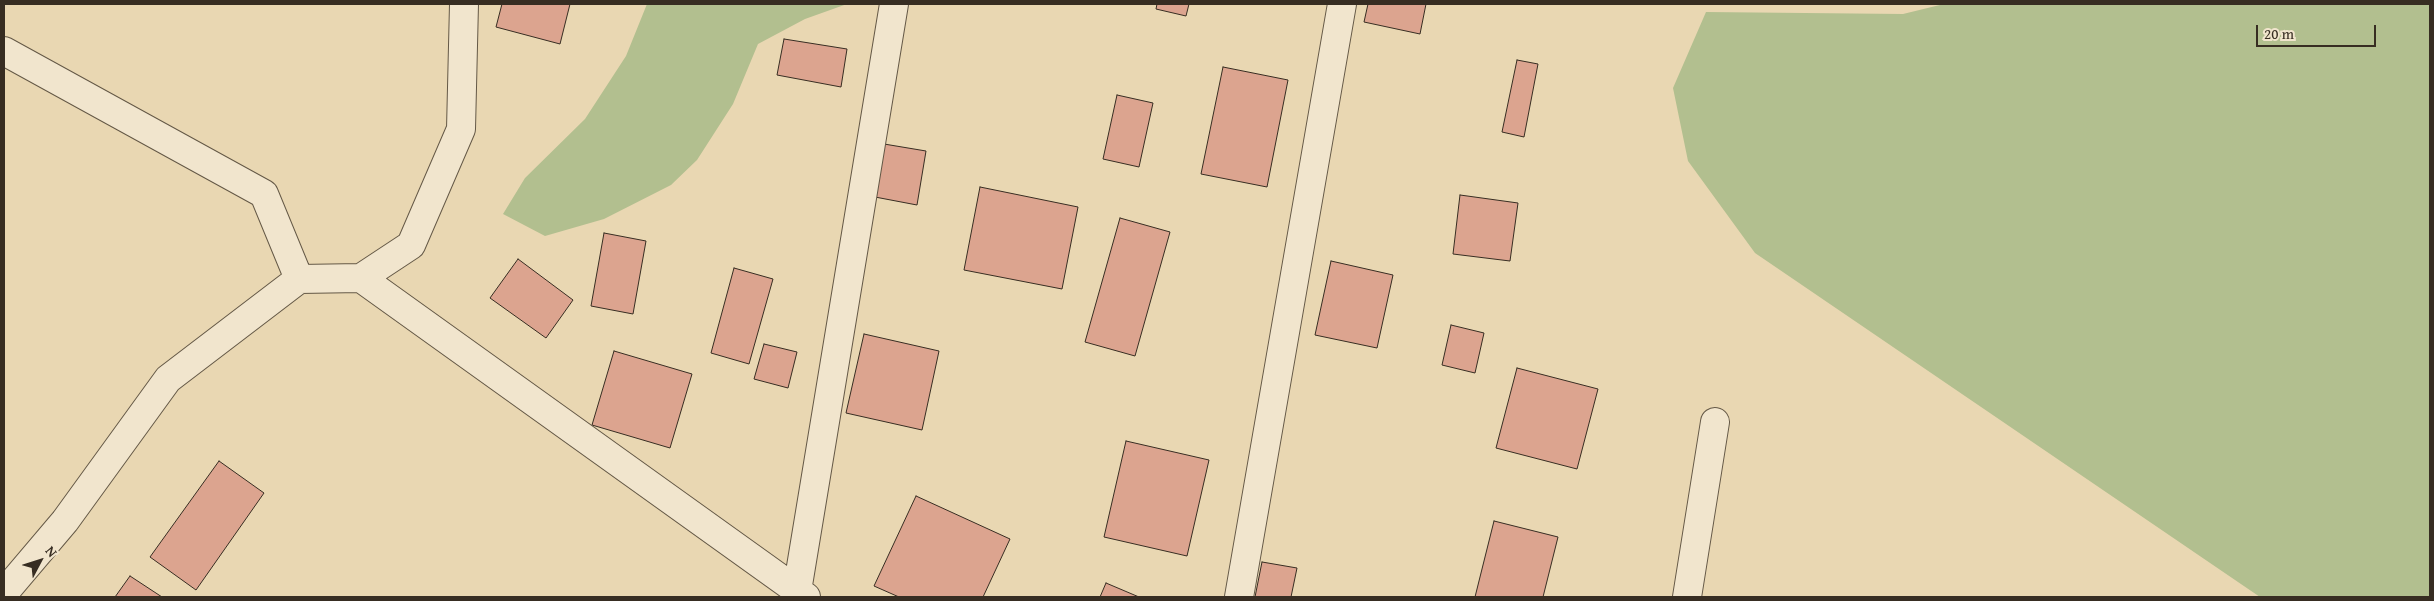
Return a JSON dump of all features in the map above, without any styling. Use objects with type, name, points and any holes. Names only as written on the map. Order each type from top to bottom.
[{"type":"street","points":[[4,593],[65,521],[168,380],[299,279],[360,278],[411,245],[461,129],[464,4]]},
{"type":"street","points":[[360,278],[801,594],[894,4]]},
{"type":"street","points":[[1239,597],[1342,4]]},
{"type":"street","points":[[4,51],[264,194],[299,279]]},
{"type":"street","points":[[1687,597],[1715,422]]},
{"type":"green space","points":[[647,4],[847,4],[805,19],[758,44],[733,104],[697,160],[671,185],[604,219],[545,236],[503,214],[525,178],[585,119],[626,56]]},
{"type":"green space","points":[[1944,4],[2430,4],[2430,597],[2260,597],[1755,253],[1688,161],[1673,88],[1706,12],[1903,14]]},
{"type":"building","points":[[502,4],[570,4],[560,44],[496,27]]},
{"type":"building","points":[[1157,4],[1189,4],[1186,16],[1156,9]]},
{"type":"building","points":[[1368,4],[1426,4],[1420,34],[1364,22]]},
{"type":"building","points":[[784,39],[847,49],[841,87],[777,75]]},
{"type":"building","points":[[1517,60],[1538,64],[1524,137],[1502,132]]},
{"type":"building","points":[[1223,67],[1288,80],[1267,187],[1201,174]]},
{"type":"building","points":[[1117,95],[1153,103],[1139,167],[1103,159]]},
{"type":"building","points":[[884,144],[926,151],[917,205],[875,197]]},
{"type":"building","points":[[980,187],[1078,207],[1062,289],[964,270]]},
{"type":"building","points":[[1460,195],[1518,203],[1510,261],[1453,254]]},
{"type":"building","points":[[1120,218],[1170,232],[1135,356],[1085,342]]},
{"type":"building","points":[[604,233],[646,241],[633,314],[591,306]]},
{"type":"building","points":[[518,259],[573,300],[546,338],[490,298]]},
{"type":"building","points":[[1331,261],[1393,275],[1377,348],[1315,335]]},
{"type":"building","points":[[734,268],[773,279],[749,364],[711,353]]},
{"type":"building","points":[[1451,325],[1484,333],[1475,373],[1442,365]]},
{"type":"building","points":[[864,334],[939,351],[922,430],[846,413]]},
{"type":"building","points":[[764,344],[797,352],[788,388],[754,379]]},
{"type":"building","points":[[614,351],[692,374],[670,448],[592,425]]},
{"type":"building","points":[[1517,368],[1598,389],[1577,469],[1496,448]]},
{"type":"building","points":[[1126,441],[1209,460],[1187,556],[1104,537]]},
{"type":"building","points":[[219,461],[264,493],[196,590],[150,557]]},
{"type":"building","points":[[916,496],[1010,539],[983,597],[899,597],[874,586]]},
{"type":"building","points":[[1494,521],[1558,537],[1543,597],[1475,597]]},
{"type":"building","points":[[1262,562],[1297,568],[1291,597],[1255,597]]},
{"type":"building","points":[[130,576],[162,597],[115,597]]},
{"type":"building","points":[[1106,583],[1139,597],[1100,597]]}]
